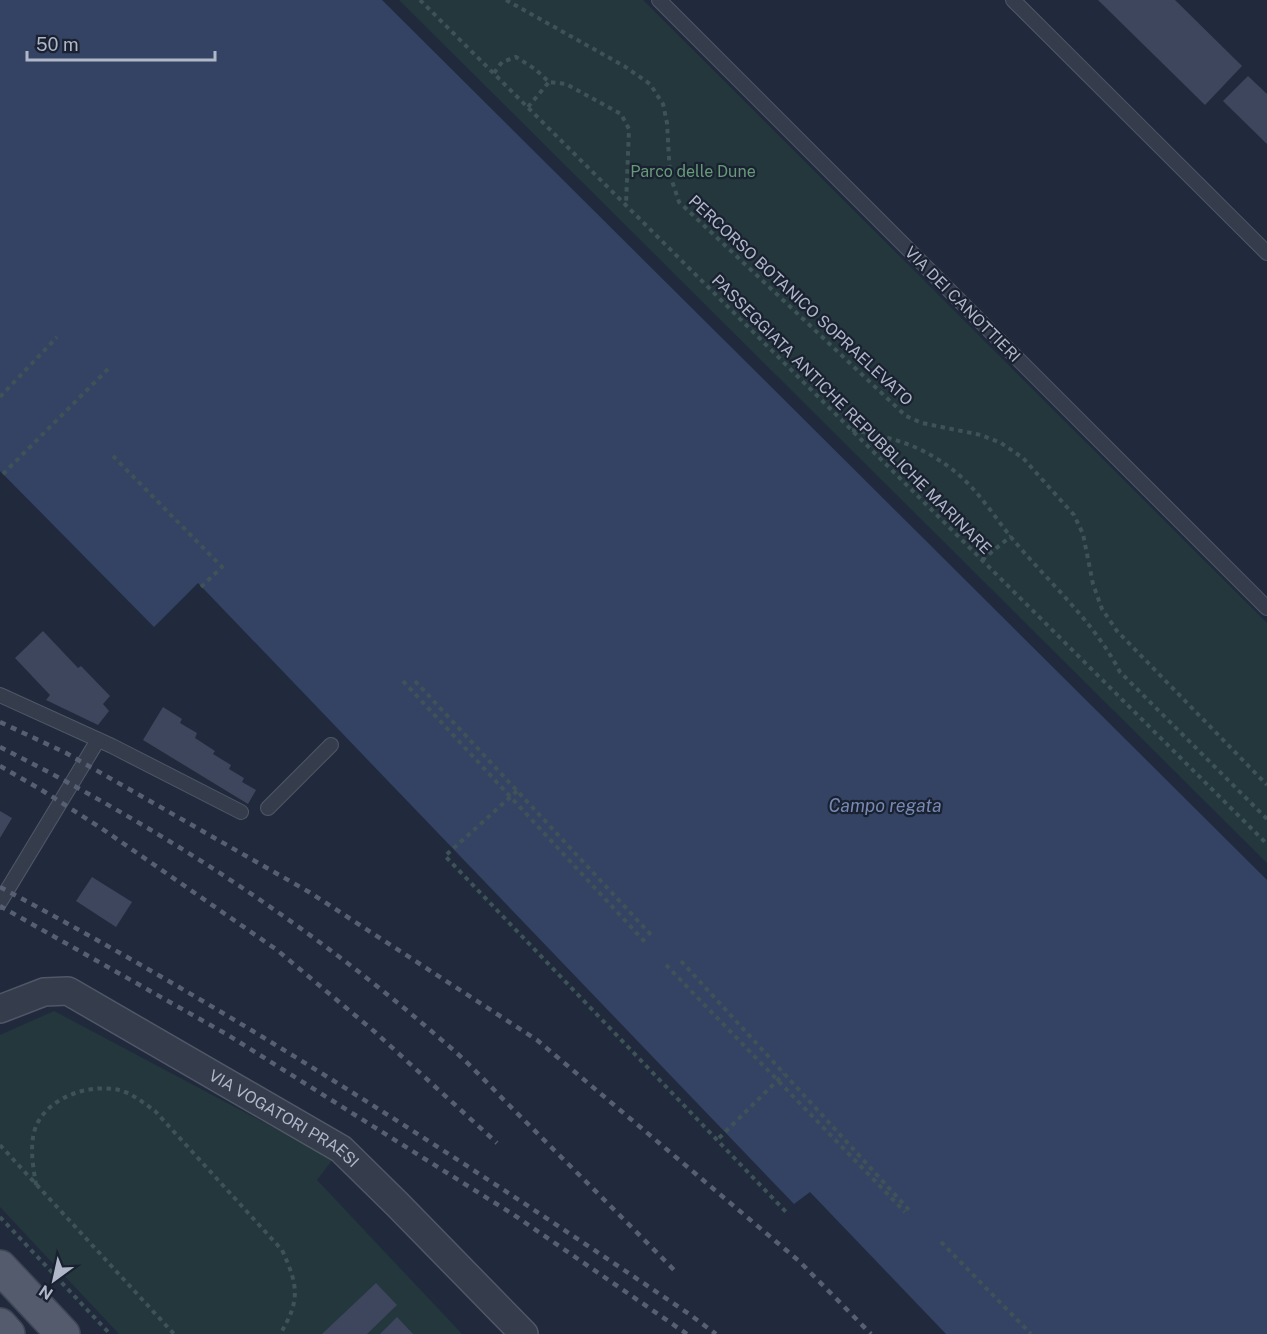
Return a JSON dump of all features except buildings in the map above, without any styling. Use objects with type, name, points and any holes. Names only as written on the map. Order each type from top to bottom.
[{"type":"main road","points":[[0,1267],[63,1334]]},
{"type":"main road","points":[[0,1325],[8,1334]]},
{"type":"street","name":"VIA VOGATORI PRAESI","points":[[0,1009],[44,992],[68,991],[341,1149],[524,1334]]},
{"type":"lane","name":"VIA DEI CANOTTIERI","points":[[659,0],[1267,608]]},
{"type":"lane","points":[[1013,0],[1267,253]]},
{"type":"lane","points":[[0,695],[98,740],[241,812]]},
{"type":"lane","points":[[0,902],[98,740]]},
{"type":"lane","points":[[268,808],[331,745]]},
{"type":"path","name":"PASSEGGIATA ANTICHE REPUBBLICHE MARINARE","points":[[420,0],[1267,844]]},
{"type":"path","name":"PERCORSO BOTANICO SOPRAELEVATO","points":[[506,0],[624,66],[650,84],[663,104],[667,123],[670,175],[679,202],[906,416],[922,423],[981,435],[1001,443],[1023,458],[1074,515],[1083,534],[1102,609],[1117,631],[1267,785]]},
{"type":"path","points":[[494,73],[502,62],[516,57],[535,69],[549,82],[566,84],[621,114],[629,129],[626,205]]},
{"type":"path","points":[[528,107],[549,82]]},
{"type":"path","points":[[0,398],[57,337]]},
{"type":"path","points":[[3,474],[108,369]]},
{"type":"path","points":[[851,430],[889,438],[934,456],[967,480],[1011,536],[1107,648],[1120,672],[1267,819]]},
{"type":"path","points":[[113,456],[222,567],[201,587]]},
{"type":"path","points":[[982,560],[1011,536]]},
{"type":"path","points":[[403,681],[645,942]]},
{"type":"path","points":[[415,681],[653,937]]},
{"type":"path","points":[[517,791],[445,856],[786,1212]]},
{"type":"path","points":[[666,965],[907,1212],[681,961]]},
{"type":"path","points":[[719,1138],[784,1074]]},
{"type":"path","points":[[36,1185],[32,1144],[38,1122],[54,1104],[75,1093],[98,1088],[121,1090],[143,1102],[163,1119],[282,1250],[292,1271],[296,1292],[292,1315],[280,1334]]},
{"type":"path","points":[[0,1145],[174,1334]]},
{"type":"path","points":[[0,1217],[110,1334]]},
{"type":"path","points":[[941,1242],[1031,1334]]},
{"type":"green space","name":"Parco delle Dune","points":[[399,0],[643,0],[1267,623],[1267,863]]},
{"type":"green space","points":[[54,1011],[333,1159],[317,1180],[462,1334],[119,1334],[0,1207],[0,1035]]},
{"type":"water","name":"Campo regata","points":[[0,0],[382,0],[1267,880],[1267,1334],[946,1334],[810,1192],[794,1204],[198,583],[154,627],[0,471]]},
{"type":"railway","points":[[0,722],[66,753],[309,892],[537,1040],[799,1261],[871,1334]]},
{"type":"railway","points":[[0,747],[118,810],[175,845],[287,918],[393,999],[464,1060],[676,1272]]},
{"type":"railway","points":[[0,766],[101,828],[277,950],[375,1032],[497,1143]]},
{"type":"railway","points":[[0,887],[177,986],[350,1091],[520,1201],[716,1334]]},
{"type":"railway","points":[[0,906],[228,1035],[514,1215],[687,1334]]}]
